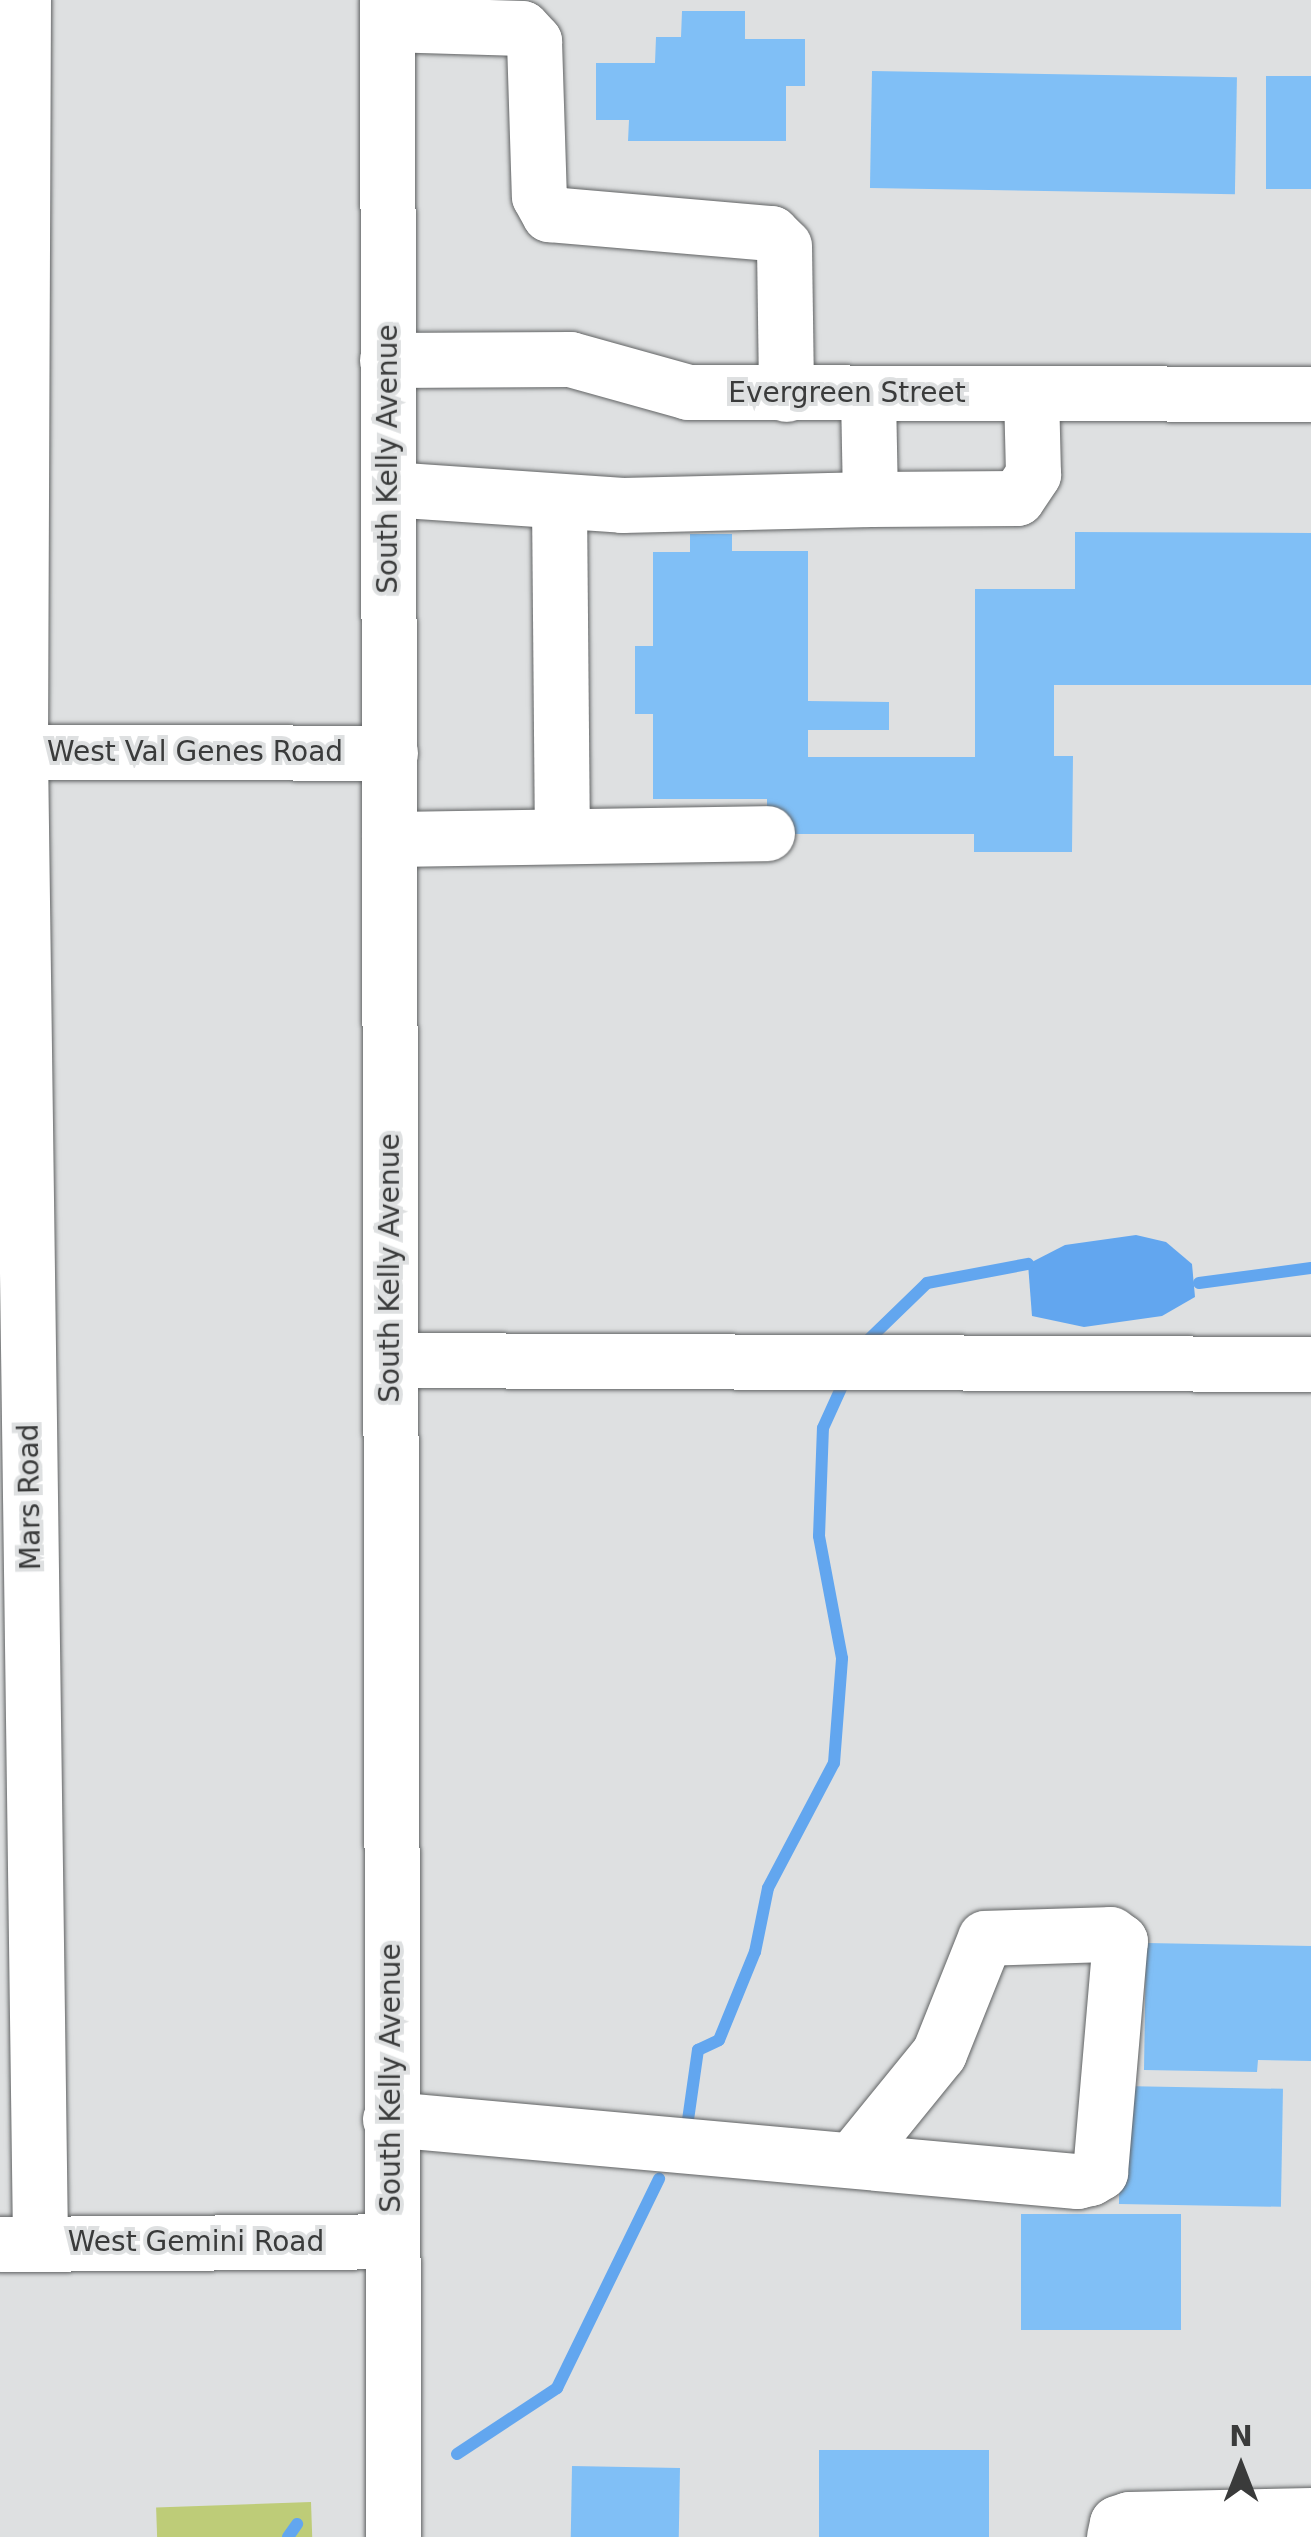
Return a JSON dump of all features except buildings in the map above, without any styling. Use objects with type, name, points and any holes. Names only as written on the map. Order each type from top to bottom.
[{"type":"street","name":"Mars Road","points":[[20,2243],[10,752],[23,0]]},
{"type":"street","name":"South Kelly Avenue","points":[[387,12],[393,2537]]},
{"type":"street","points":[[387,12],[522,28],[534,41],[539,196],[548,214],[772,233],[784,246],[786,394]]},
{"type":"street","name":"Evergreen Street","points":[[387,360],[570,359],[688,392],[1311,394]]},
{"type":"street","points":[[868,394],[870,499]]},
{"type":"street","points":[[389,489],[517,492],[558,502],[1018,498],[1034,474],[1031,394]]},
{"type":"street","points":[[558,502],[562,834]]},
{"type":"street","name":"West Val Genes Road","points":[[10,752],[390,753]]},
{"type":"street","points":[[389,839],[767,833]]},
{"type":"street","points":[[390,1360],[1311,1364]]},
{"type":"street","points":[[390,2119],[1077,2180],[1100,2172],[1120,1941],[1110,1934],[985,1938],[940,2053],[852,2160]]},
{"type":"street","name":"West Gemini Road","points":[[20,2243],[391,2241]]},
{"type":"street","points":[[1114,2537],[1117,2523],[1129,2519],[1229,2527],[1311,2516]]},
{"type":"green space","points":[[311,2502],[312,2537],[157,2537],[156,2507]]},
{"type":"water","points":[[1136,1235],[1166,1242],[1192,1264],[1195,1297],[1162,1316],[1084,1327],[1032,1316],[1028,1264],[1065,1245]]},
{"type":"waterway","points":[[860,1348],[927,1283],[1028,1264]]},
{"type":"waterway","points":[[1199,1283],[1311,1268]]},
{"type":"waterway","points":[[688,2120],[698,2050],[719,2040],[755,1952],[768,1888],[834,1763],[842,1658],[819,1536],[823,1428],[847,1375]]},
{"type":"waterway","points":[[457,2454],[557,2388],[659,2179]]},
{"type":"waterway","points":[[288,2537],[297,2524]]}]
